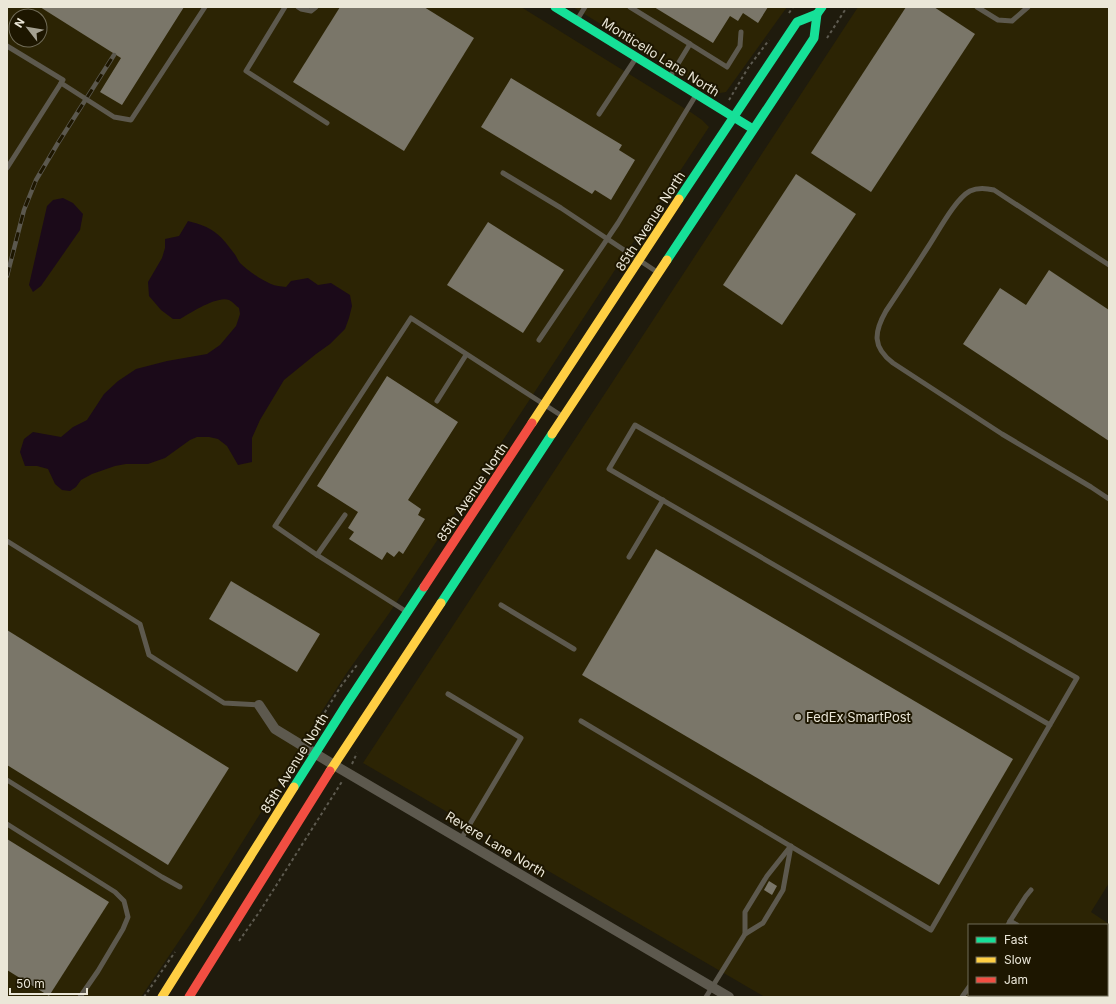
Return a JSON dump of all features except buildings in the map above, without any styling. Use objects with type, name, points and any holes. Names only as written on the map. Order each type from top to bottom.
[{"type":"main road","name":"Monticello Lane North","points":[[555,7],[753,129]]},
{"type":"main road","name":"85th Avenue North","points":[[162,997],[407,612],[797,22],[820,11]]},
{"type":"main road","name":"85th Avenue North","points":[[188,997],[334,765],[814,38],[820,11]]},
{"type":"street","name":"Revere Lane North","points":[[259,705],[275,729],[729,997]]},
{"type":"lane","points":[[61,83],[114,117],[132,120],[205,7]]},
{"type":"lane","points":[[285,7],[246,71],[327,122]]},
{"type":"lane","points":[[298,7],[311,11],[316,7]]},
{"type":"lane","points":[[577,20],[584,7]]},
{"type":"lane","points":[[630,7],[727,67],[740,46],[741,32]]},
{"type":"lane","points":[[977,7],[998,20],[1012,21],[1028,7]]},
{"type":"lane","points":[[670,78],[690,44]]},
{"type":"lane","points":[[7,46],[63,80],[7,168]]},
{"type":"lane","points":[[599,114],[637,57]]},
{"type":"lane","points":[[538,340],[618,223],[696,94]]},
{"type":"lane","points":[[503,173],[562,208],[658,273]]},
{"type":"lane","points":[[1109,265],[994,190],[978,188],[963,196],[950,212],[886,311],[878,328],[876,338],[881,352],[892,363],[1002,434],[1091,486],[1109,499]]},
{"type":"lane","points":[[407,612],[317,555],[275,526],[411,318],[466,355],[563,416]]},
{"type":"lane","points":[[437,401],[466,355]]},
{"type":"lane","points":[[581,721],[931,930],[1050,725],[1077,678],[635,425],[609,469],[1050,725]]},
{"type":"lane","points":[[629,557],[663,500]]},
{"type":"lane","points":[[317,555],[345,515]]},
{"type":"lane","points":[[7,541],[140,624],[149,655],[224,703],[259,705]]},
{"type":"lane","points":[[501,605],[574,649]]},
{"type":"lane","points":[[448,694],[521,738],[461,839]]},
{"type":"lane","points":[[7,780],[180,887]]},
{"type":"lane","points":[[7,824],[115,892],[124,901],[128,917],[123,929],[98,971],[80,997]]},
{"type":"lane","points":[[706,997],[745,934],[764,923],[783,890],[791,846]]},
{"type":"lane","points":[[745,934],[745,912],[767,876],[791,846]]},
{"type":"lane","points":[[1009,923],[1031,890]]},
{"type":"lane","points":[[962,997],[968,988]]},
{"type":"path","points":[[788,13],[793,7]]},
{"type":"path","points":[[731,95],[748,68],[770,39]]},
{"type":"path","points":[[236,946],[260,911],[336,790]]},
{"type":"shaded area","points":[[7,7],[521,7],[692,113],[709,127],[390,612],[346,674],[311,728],[288,769],[198,913],[141,997],[7,997]]},
{"type":"shaded area","points":[[573,7],[787,7],[726,92],[714,94]]},
{"type":"shaded area","points":[[858,7],[1109,7],[1109,883],[1091,912],[1109,924],[1109,997],[765,997],[363,763]]},
{"type":"shaded area","points":[[63,198],[73,203],[83,214],[80,230],[41,286],[33,292],[29,285],[47,206],[53,200]]},
{"type":"shaded area","points":[[188,221],[209,228],[219,235],[246,269],[267,282],[286,287],[291,281],[308,278],[318,285],[331,283],[350,295],[352,306],[345,329],[330,344],[284,380],[260,420],[252,438],[252,462],[238,465],[227,446],[218,439],[197,437],[190,440],[165,458],[148,464],[126,464],[115,466],[92,474],[81,480],[76,487],[70,491],[62,490],[55,484],[48,469],[37,466],[25,466],[20,452],[24,439],[33,432],[61,437],[73,427],[87,420],[104,394],[118,381],[136,369],[167,361],[207,354],[220,345],[236,326],[240,314],[239,308],[229,300],[224,299],[211,302],[180,319],[173,319],[161,310],[149,296],[148,282],[162,258],[165,248],[165,239],[179,236]]},
{"type":"railway","points":[[7,276],[24,210],[36,180],[114,55]]},
{"type":"traffic: fast","points":[[555,7],[753,129]]},
{"type":"traffic: fast","points":[[667,260],[814,38],[817,14],[822,7]]},
{"type":"traffic: fast","points":[[679,199],[797,22],[817,14]]},
{"type":"traffic: fast","points":[[441,603],[552,434]]},
{"type":"traffic: fast","points":[[294,787],[424,587]]},
{"type":"traffic: slow","points":[[532,423],[679,199]]},
{"type":"traffic: slow","points":[[552,434],[667,260]]},
{"type":"traffic: slow","points":[[330,771],[441,603]]},
{"type":"traffic: slow","points":[[162,997],[294,787]]},
{"type":"traffic: jam","points":[[424,587],[532,423]]},
{"type":"traffic: jam","points":[[189,997],[330,771]]},
{"type":"place","name":"FedEx SmartPost","points":[[798,717]]}]
